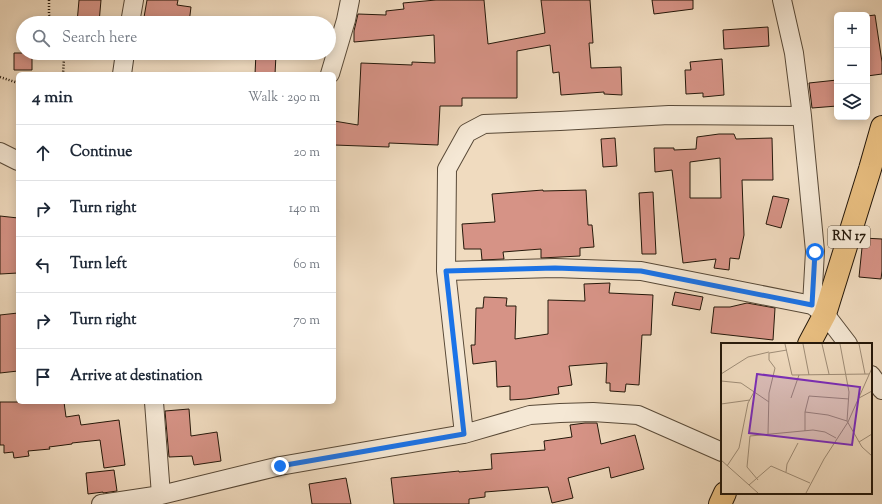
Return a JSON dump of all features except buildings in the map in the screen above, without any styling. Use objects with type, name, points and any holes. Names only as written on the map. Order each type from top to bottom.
[{"type":"main road","name":"RN 17","points":[[809,343],[818,309],[870,169],[882,126]]},
{"type":"main road","points":[[720,504],[725,494]]},
{"type":"street","points":[[131,16],[134,0]]},
{"type":"street","points":[[336,54],[350,0]]},
{"type":"street","points":[[782,0],[794,53],[802,116],[815,252],[818,309]]},
{"type":"street","points":[[122,72],[125,60]]},
{"type":"street","points":[[331,72],[334,60]]},
{"type":"street","points":[[464,434],[446,271],[447,169],[467,133],[484,124],[669,115],[802,116]]},
{"type":"street","points":[[0,152],[16,160]]},
{"type":"street","points":[[446,271],[555,268],[641,271],[818,309],[847,343]]},
{"type":"street","points":[[872,376],[882,390]]},
{"type":"street","points":[[154,404],[161,495]]},
{"type":"street","points":[[101,504],[161,495],[280,466],[464,434],[530,415],[560,412],[593,412],[638,415],[721,452]]},
{"type":"path","points":[[49,0],[49,16]]},
{"type":"path","points":[[63,72],[64,60]]},
{"type":"path","points":[[0,77],[16,82]]},
{"type":"route","points":[[280,466],[464,434],[446,271],[555,268],[641,271],[812,305],[815,252]]}]
